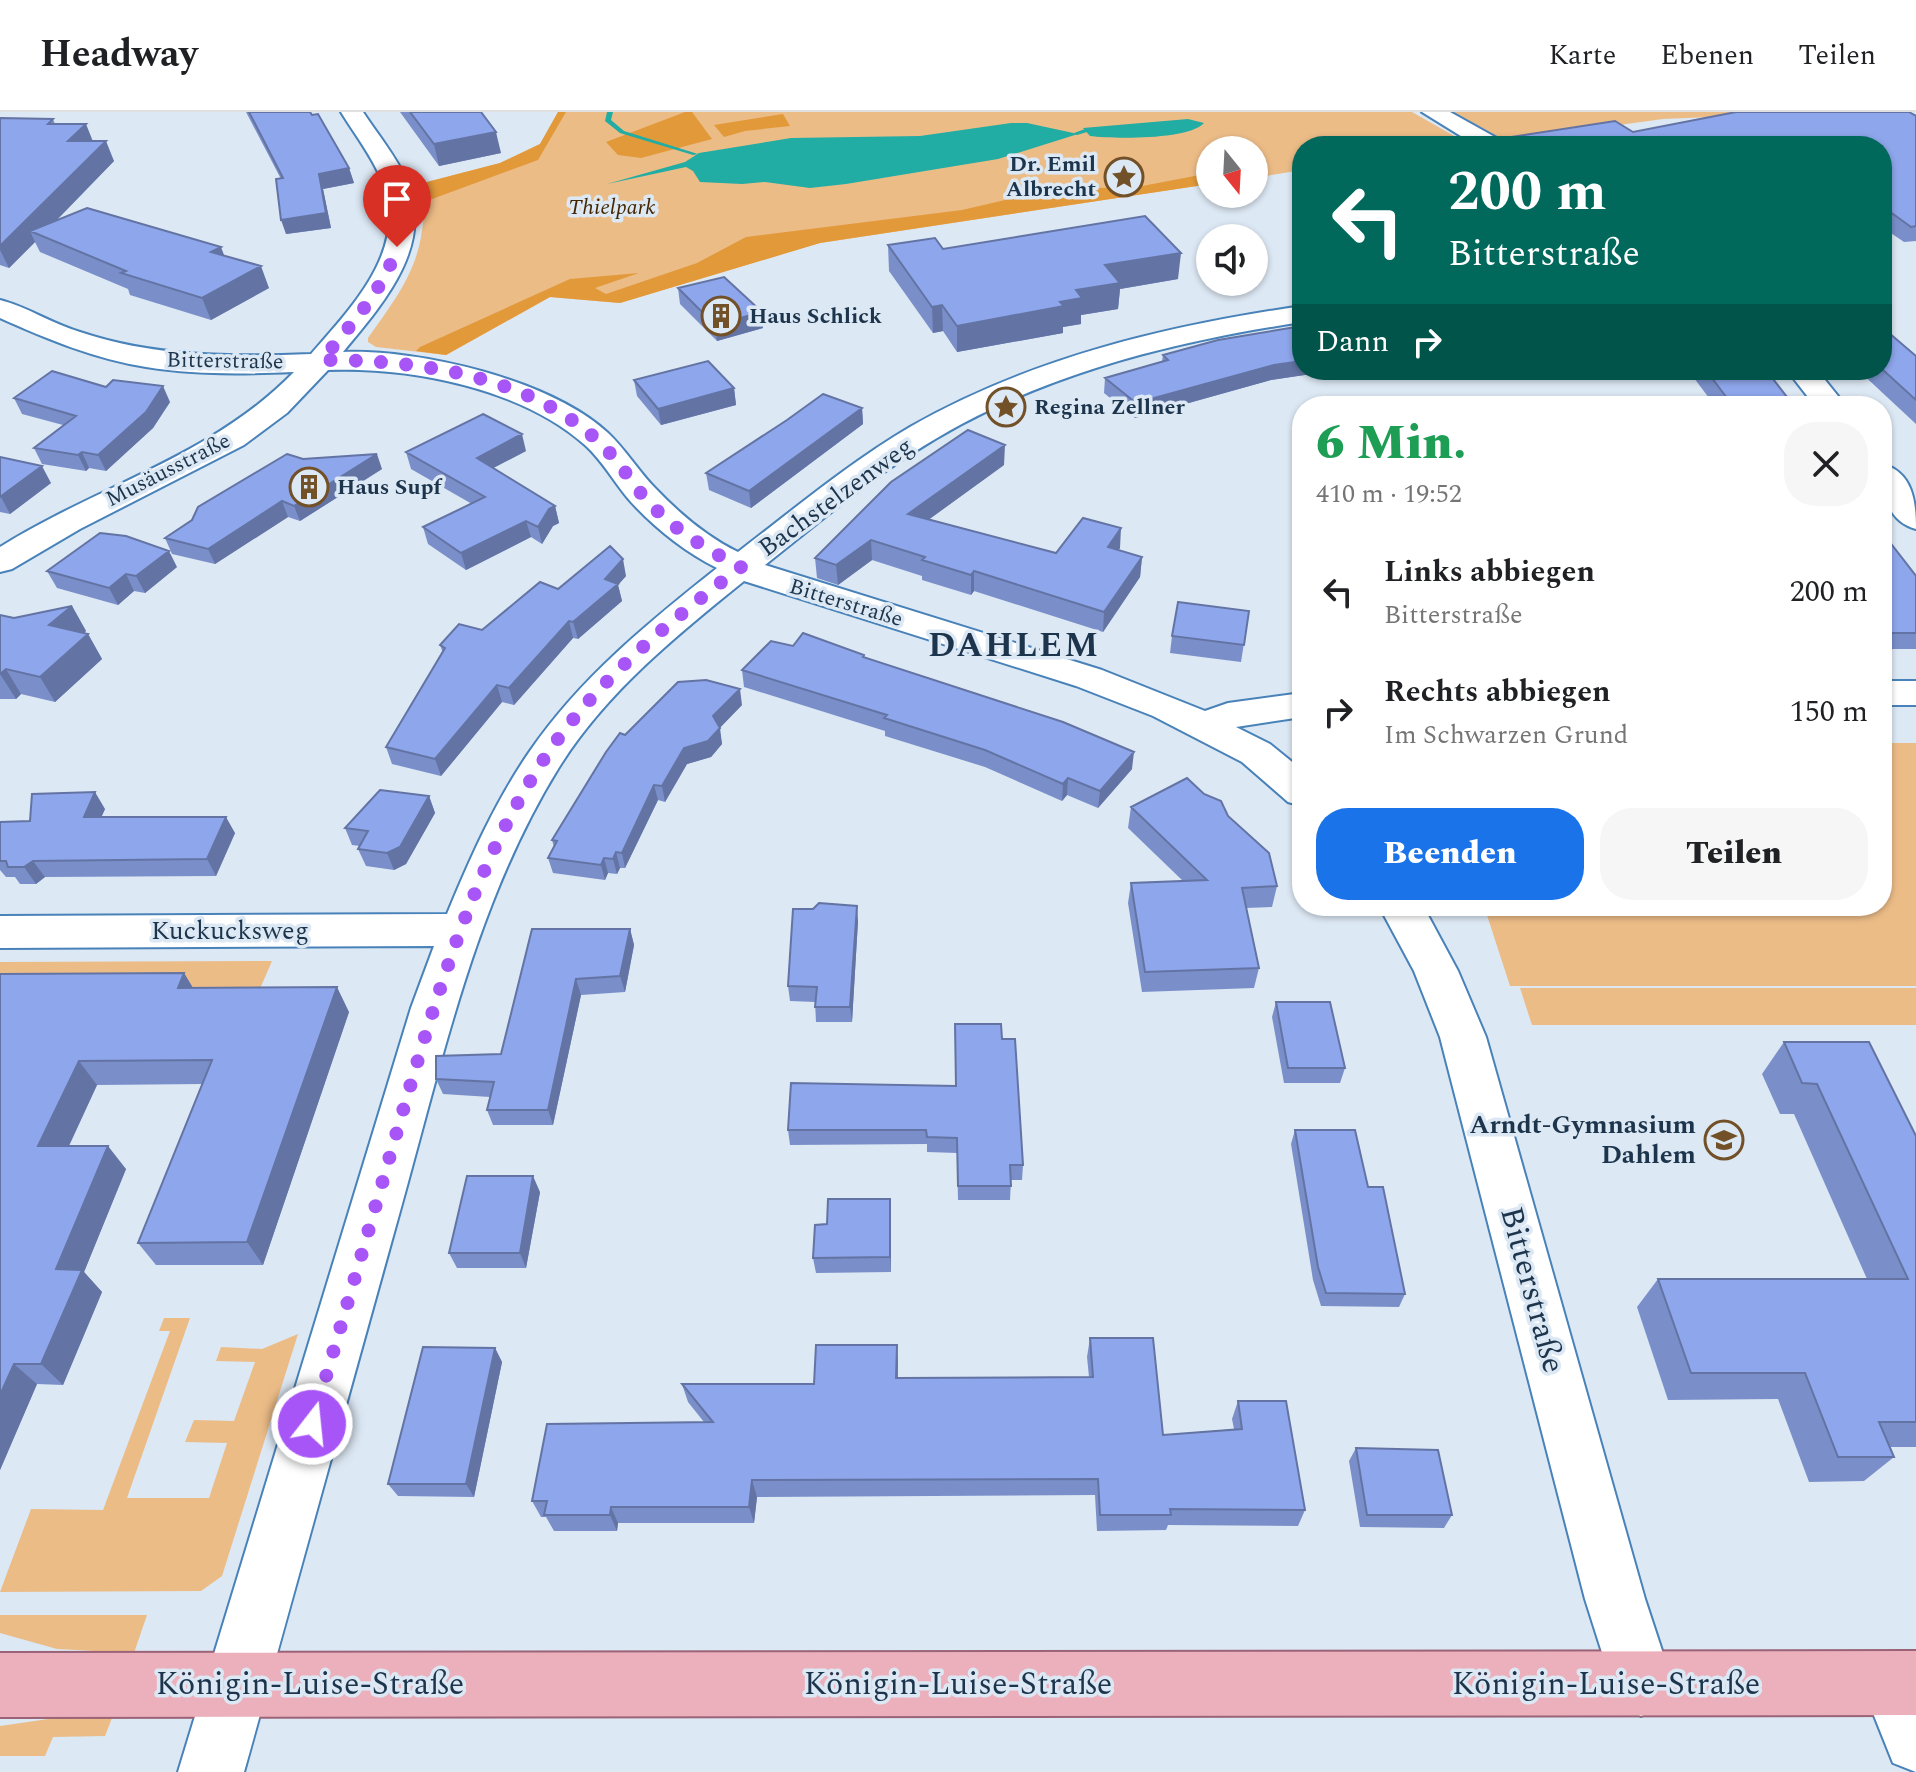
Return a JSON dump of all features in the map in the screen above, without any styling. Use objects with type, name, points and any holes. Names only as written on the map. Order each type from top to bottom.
[{"type":"main road","name":"Königin-Luise-Straße","points":[[0,1685],[1904,1683]]},
{"type":"street","name":"Musäusstraße","points":[[0,562],[76,517],[207,454],[247,430],[287,397],[322,360],[383,281],[391,266],[401,228],[398,187],[352,112]]},
{"type":"street","points":[[1433,112],[1476,136]]},
{"type":"street","name":"Bitterstraße","points":[[0,308],[68,338],[147,359],[241,365],[367,360],[422,366],[468,376],[543,403],[598,440],[644,496],[670,523],[699,546],[765,578],[1089,678],[1207,726],[1256,753],[1292,784]]},
{"type":"street","name":"Bachstelzenweg","points":[[211,1772],[434,1008],[460,930],[506,829],[546,757],[610,678],[658,631],[845,487],[922,434],[1011,387],[1104,352],[1188,332],[1292,316]]},
{"type":"street","points":[[1810,380],[1823,396]]},
{"type":"street","points":[[1892,487],[1916,519]]},
{"type":"street","points":[[1892,693],[1916,693]]},
{"type":"street","points":[[1207,726],[1228,715],[1292,706]]},
{"type":"street","name":"Bitterstraße","points":[[1406,916],[1436,971],[1463,1037],[1615,1599],[1641,1684]]},
{"type":"street","name":"Kuckucksweg","points":[[0,932],[460,930]]},
{"type":"street","points":[[1904,1683],[1916,1740]]},
{"type":"green space","name":"Thielpark","points":[[558,112],[1412,112],[1454,136],[1292,136],[1292,172],[1268,176],[1268,136],[1196,136],[1196,186],[820,243],[620,303],[550,297],[446,355],[376,347],[368,342],[404,283],[418,249],[424,208],[423,183],[500,163],[540,144]]},
{"type":"green space","points":[[1452,112],[1833,112],[1663,119],[1539,136],[1494,136]]},
{"type":"green space","points":[[1892,743],[1916,743],[1916,986],[1510,986],[1487,916],[1892,916]]},
{"type":"green space","points":[[272,961],[256,998],[0,999],[0,962]]},
{"type":"green space","points":[[1520,988],[1916,988],[1916,1025],[1532,1025]]},
{"type":"green space","points":[[164,1318],[190,1318],[127,1498],[209,1498],[227,1443],[185,1442],[194,1420],[234,1421],[255,1362],[216,1361],[221,1347],[262,1349],[298,1334],[222,1576],[201,1591],[0,1592],[31,1509],[103,1510],[170,1331],[159,1331]]},
{"type":"green space","points":[[0,1615],[147,1615],[134,1653],[57,1649],[0,1633]]},
{"type":"green space","points":[[55,1718],[112,1718],[105,1736],[53,1737],[45,1756],[0,1756],[0,1726]]},
{"type":"shaded area","points":[[558,112],[566,112],[538,160],[424,202],[423,183],[500,163],[540,144]]},
{"type":"shaded area","points":[[692,112],[712,139],[641,158],[618,155],[606,142]]},
{"type":"shaded area","points":[[783,114],[790,126],[745,131],[724,137],[714,125]]},
{"type":"shaded area","points":[[1188,119],[1204,123],[1183,133],[1150,137],[1090,136],[1083,128]]},
{"type":"shaded area","points":[[1027,123],[1078,134],[998,159],[810,188],[765,182],[700,182],[686,167],[607,184],[685,162],[699,153],[791,138],[920,136]]},
{"type":"shaded area","points":[[1196,176],[1196,186],[820,243],[620,303],[550,297],[446,355],[416,351],[570,279],[639,273],[595,288],[606,294],[697,263],[746,237],[962,210],[1052,189],[1137,187]]},
{"type":"building","points":[[249,112],[318,114],[349,168],[319,174],[326,213],[281,220],[276,179],[283,178]]},
{"type":"building","points":[[410,112],[481,112],[496,132],[434,144]]},
{"type":"building","points":[[1736,112],[1909,112],[1916,116],[1916,226],[1911,227],[1892,213],[1892,136],[1518,136],[1615,121],[1633,132]]},
{"type":"building","points":[[0,118],[53,119],[48,124],[86,124],[68,141],[106,141],[0,246]]},
{"type":"building","points":[[87,208],[221,247],[211,252],[261,266],[202,298],[121,273],[126,271],[30,231]]},
{"type":"building","points":[[1145,216],[1181,253],[1105,265],[1120,283],[1076,290],[1082,298],[1060,302],[1064,306],[957,326],[942,305],[932,307],[888,245],[935,238],[943,249]]},
{"type":"building","points":[[724,277],[762,312],[715,325],[678,288]]},
{"type":"building","points":[[1292,328],[1292,362],[1136,403],[1105,378],[1168,360],[1163,355],[1218,340]]},
{"type":"building","points":[[1892,336],[1916,356],[1916,400],[1892,378]]},
{"type":"building","points":[[708,361],[734,388],[658,409],[634,380]]},
{"type":"building","points":[[52,371],[106,387],[113,380],[163,386],[146,412],[98,455],[82,452],[78,455],[34,448],[76,416],[14,398]]},
{"type":"building","points":[[1714,380],[1774,380],[1786,396],[1726,396]]},
{"type":"building","points":[[823,394],[862,408],[749,491],[706,473],[787,420]]},
{"type":"building","points":[[483,414],[522,434],[477,458],[555,506],[549,509],[538,527],[526,521],[461,553],[423,527],[485,497],[406,452]]},
{"type":"building","points":[[968,430],[1005,445],[908,514],[1056,553],[1083,518],[1121,528],[1108,547],[1142,557],[1104,612],[974,571],[971,575],[922,560],[925,557],[871,540],[836,565],[815,558],[891,482]]},
{"type":"building","points":[[287,454],[303,459],[377,454],[294,506],[282,501],[208,549],[165,538],[192,520],[198,507]]},
{"type":"building","points":[[0,457],[42,466],[0,497]]},
{"type":"building","points":[[100,533],[126,536],[169,551],[136,576],[126,574],[109,588],[47,571]]},
{"type":"building","points":[[1892,545],[1916,576],[1916,633],[1892,633]]},
{"type":"building","points":[[610,546],[623,559],[605,579],[618,584],[573,622],[569,621],[509,688],[497,685],[435,759],[386,747],[445,648],[440,645],[459,624],[482,630],[540,582],[558,589]]},
{"type":"building","points":[[1178,602],[1249,611],[1244,645],[1172,636]]},
{"type":"building","points":[[72,606],[49,625],[88,634],[40,677],[6,669],[0,674],[0,615],[14,618]]},
{"type":"building","points":[[803,633],[863,657],[1063,722],[1134,752],[1100,791],[1068,778],[1063,784],[985,750],[884,718],[887,715],[742,670],[771,641],[793,646]]},
{"type":"building","points":[[706,680],[740,689],[713,716],[720,728],[708,741],[684,748],[662,786],[654,785],[622,853],[616,852],[613,859],[604,858],[601,865],[548,858],[557,841],[552,840],[620,733],[625,735],[678,682]]},
{"type":"building","points":[[1187,778],[1204,794],[1221,801],[1228,816],[1269,853],[1277,886],[1242,888],[1259,968],[1145,972],[1131,883],[1207,880],[1131,807]]},
{"type":"building","points":[[380,790],[429,796],[400,847],[387,853],[358,849],[368,831],[345,828]]},
{"type":"building","points":[[95,792],[84,817],[226,817],[207,859],[33,861],[24,867],[8,867],[6,861],[0,861],[0,822],[30,821],[32,794]]},
{"type":"building","points":[[819,903],[857,906],[850,1007],[815,1007],[817,987],[788,986],[793,909],[813,909]]},
{"type":"building","points":[[532,929],[630,929],[620,976],[576,979],[548,1110],[487,1110],[494,1082],[436,1079],[436,1056],[501,1054]]},
{"type":"building","points":[[184,973],[178,988],[337,987],[247,1242],[138,1243],[212,1060],[79,1061],[38,1146],[108,1146],[56,1269],[82,1270],[41,1364],[14,1364],[0,1395],[0,974]]},
{"type":"building","points":[[1276,1002],[1330,1002],[1345,1068],[1288,1068]]},
{"type":"building","points":[[955,1024],[1001,1024],[1002,1039],[1015,1039],[1023,1165],[1010,1165],[1011,1186],[958,1186],[957,1138],[927,1137],[926,1130],[788,1130],[791,1083],[956,1086]]},
{"type":"building","points":[[1784,1042],[1869,1042],[1916,1136],[1916,1422],[1879,1422],[1894,1457],[1838,1457],[1805,1373],[1691,1373],[1658,1279],[1908,1279],[1817,1084],[1802,1083]]},
{"type":"building","points":[[1295,1130],[1355,1130],[1368,1187],[1383,1187],[1405,1294],[1326,1293],[1318,1267]]},
{"type":"building","points":[[467,1176],[533,1176],[520,1253],[449,1253]]},
{"type":"building","points":[[828,1199],[890,1199],[890,1257],[813,1258],[815,1225],[827,1224]]},
{"type":"building","points":[[1090,1338],[1153,1338],[1163,1435],[1242,1429],[1238,1401],[1286,1401],[1305,1510],[1170,1509],[1171,1515],[1100,1515],[1098,1479],[752,1480],[749,1507],[611,1507],[610,1515],[544,1515],[547,1501],[532,1501],[547,1424],[713,1422],[682,1384],[814,1384],[816,1345],[897,1345],[896,1378],[1093,1377]]},
{"type":"building","points":[[423,1347],[495,1348],[466,1484],[388,1484]]},
{"type":"building","points":[[1356,1448],[1438,1450],[1452,1515],[1367,1515]]},
{"type":"waterway","points":[[610,112],[608,121],[622,132],[695,154]]},
{"type":"waterway","points":[[1077,133],[1085,131]]},
{"type":"place","name":"Dr. Emil Albrecht","points":[[1124,177]]},
{"type":"place","name":"Haus Schlick","points":[[721,316]]},
{"type":"place","name":"Regina Zellner","points":[[1006,407]]},
{"type":"place","name":"Haus Supf","points":[[309,487]]},
{"type":"place","name":"Arndt-Gymnasium Dahlem","points":[[1724,1140]]},
{"type":"district","name":"DAHLEM","points":[[1014,646]]},
{"type":"route","points":[[312,1424],[434,1008],[460,930],[506,829],[546,757],[600,687],[658,631],[741,567],[699,546],[670,523],[598,440],[543,403],[508,389],[445,371],[397,362],[322,360],[374,296],[391,266],[397,247]]}]
